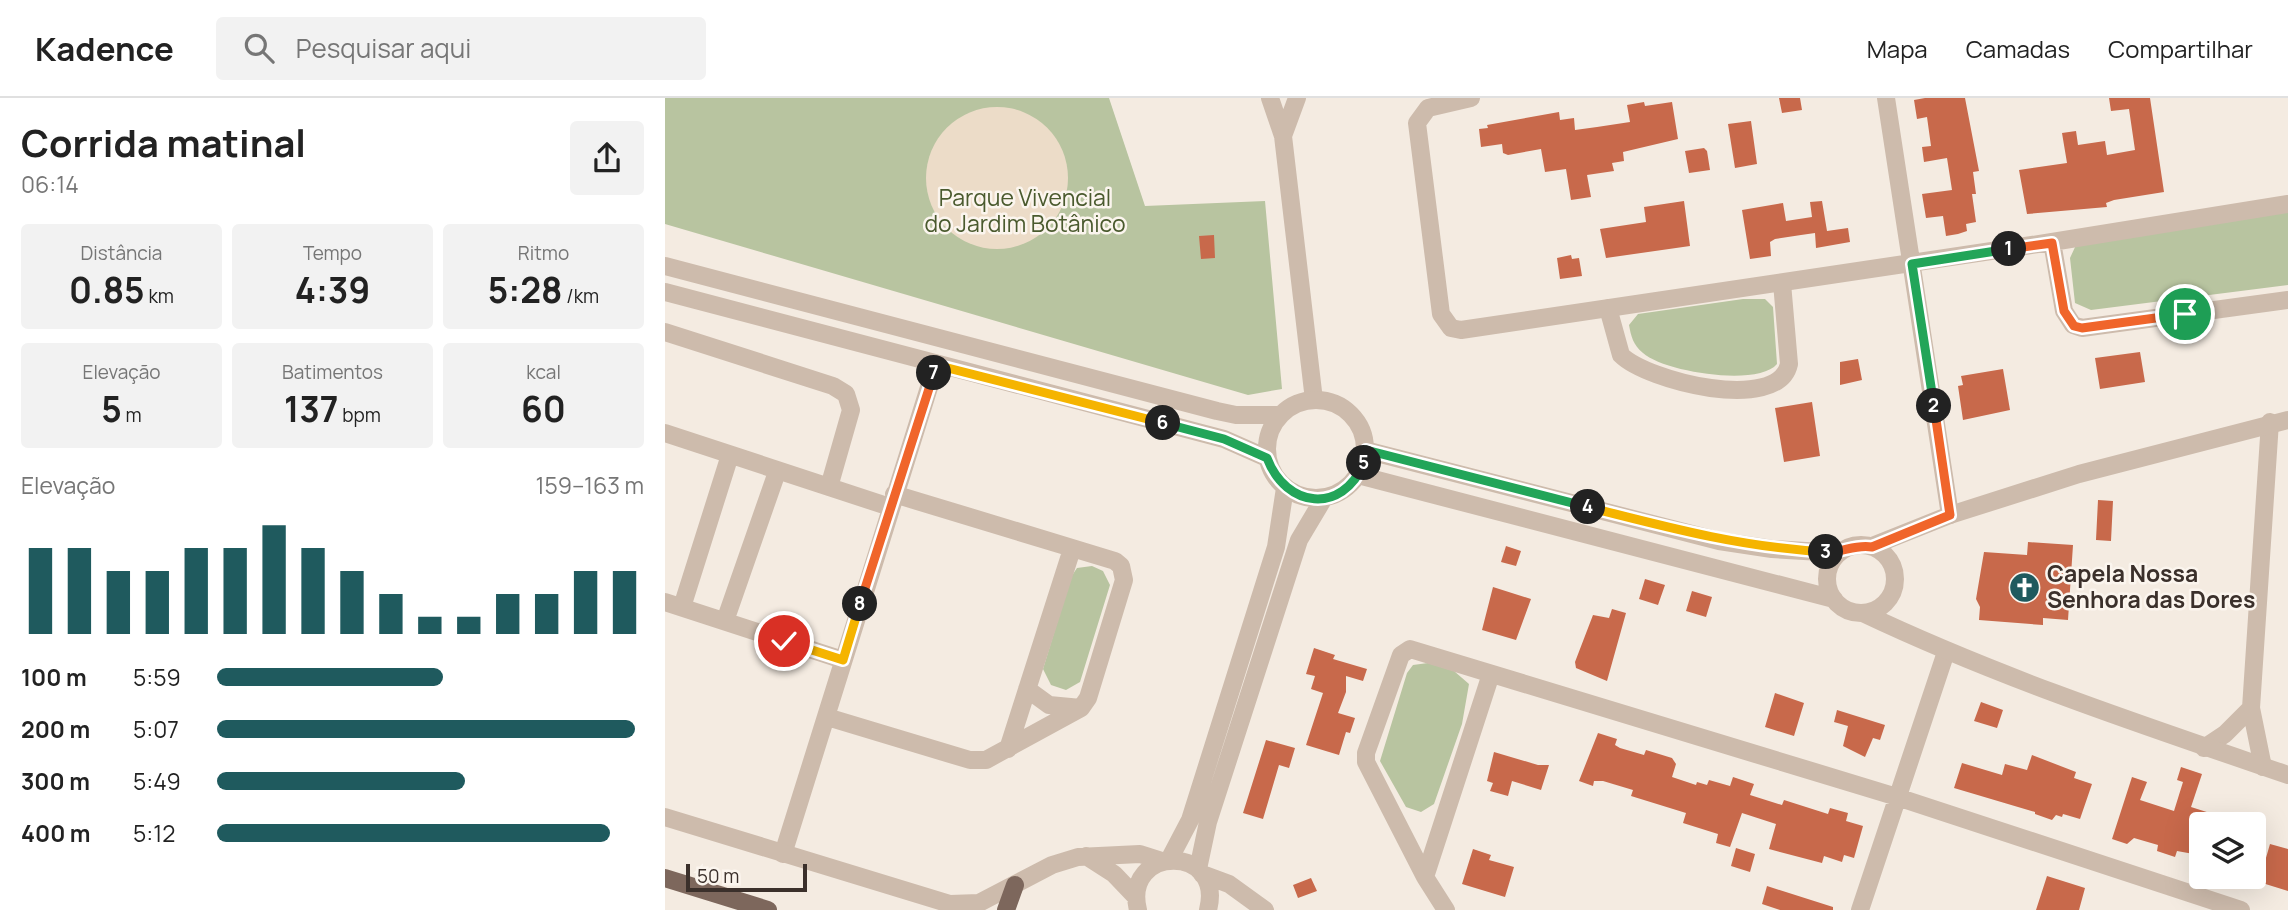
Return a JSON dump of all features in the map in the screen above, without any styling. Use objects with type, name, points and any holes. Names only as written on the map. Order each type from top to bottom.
[{"type":"main road","points":[[665,878],[768,910]]},
{"type":"main road","points":[[1006,910],[1015,885]]},
{"type":"street","points":[[1270,98],[1283,136],[1314,400]]},
{"type":"street","points":[[1283,136],[1297,98]]},
{"type":"street","points":[[1471,98],[1428,108],[1417,123],[1441,314],[1444,322],[1451,328],[1471,330],[2052,243],[2288,204]]},
{"type":"street","points":[[1886,98],[1950,515]]},
{"type":"street","points":[[2052,243],[2064,311],[2074,326],[2082,328],[2288,300]]},
{"type":"street","points":[[665,266],[1217,411],[1236,415],[1281,415]]},
{"type":"street","points":[[1608,308],[1621,355],[1643,370],[1686,384],[1729,390],[1770,385],[1780,381],[1789,364],[1782,283]]},
{"type":"street","points":[[665,292],[1224,439],[1267,458]]},
{"type":"street","points":[[665,332],[833,386],[846,394],[851,410],[829,487]]},
{"type":"street","points":[[783,854],[936,365]]},
{"type":"street","points":[[1314,400],[1330,402],[1344,409],[1363,434],[1366,450],[1359,475],[1338,494],[1324,498],[1311,498],[1285,488],[1273,475],[1267,458],[1272,427],[1281,415],[1291,407],[1314,400]]},
{"type":"street","points":[[1872,547],[1950,515],[2079,474],[2279,421],[2251,708],[2263,767]]},
{"type":"street","points":[[665,433],[829,487],[892,501],[1115,561],[1124,573],[1088,698],[1081,708],[986,760],[975,761],[827,717]]},
{"type":"street","points":[[1359,475],[1834,599],[1852,611],[1876,609],[1887,601],[1893,589],[1895,576],[1892,564],[1884,553],[1872,547],[1860,545],[1838,553],[1772,549],[1719,541],[1366,450]]},
{"type":"street","points":[[730,455],[673,605],[843,660]]},
{"type":"street","points":[[725,621],[777,472]]},
{"type":"street","points":[[1137,903],[1142,877],[1166,860],[1190,820],[1276,547],[1285,488]]},
{"type":"street","points":[[1208,910],[1210,897],[1200,872],[1208,822],[1299,540],[1324,498]]},
{"type":"street","points":[[1008,749],[1072,550]]},
{"type":"street","points":[[1834,599],[1827,575],[1838,553]]},
{"type":"street","points":[[1863,612],[1946,652],[2204,748],[2288,775]]},
{"type":"street","points":[[1446,910],[1425,877],[1368,770],[1366,753],[1403,651],[1417,649],[1897,797],[2205,904],[2241,910]]},
{"type":"street","points":[[1860,910],[1946,652]]},
{"type":"street","points":[[1425,877],[1491,674]]},
{"type":"street","points":[[1027,689],[1049,705],[1081,708]]},
{"type":"street","points":[[2204,748],[2225,734],[2251,708]]},
{"type":"street","points":[[665,817],[950,904],[979,903],[1052,865],[1086,856],[1140,854],[1180,861],[1229,884],[1265,910]]},
{"type":"street","points":[[1086,856],[1114,874],[1137,903]]},
{"type":"green space","name":"Parque Vivencial do Jardim Botânico","points":[[665,98],[1109,98],[1145,206],[1265,201],[1282,389],[1248,395],[665,224]]},
{"type":"green space","points":[[2288,210],[2288,285],[2091,310],[2075,303],[2070,258],[2076,245]]},
{"type":"green space","points":[[1743,299],[1765,299],[1773,307],[1777,364],[1767,371],[1732,376],[1670,366],[1643,353],[1632,337],[1629,325],[1638,314]]},
{"type":"green space","points":[[1092,566],[1103,571],[1110,585],[1080,682],[1066,690],[1051,685],[1043,669],[1071,577],[1077,568]]},
{"type":"green space","points":[[1428,663],[1454,671],[1469,684],[1462,724],[1434,804],[1421,812],[1406,807],[1380,761],[1407,673],[1413,665]]},
{"type":"shaded area","points":[[997,107],[1024,112],[1047,128],[1063,151],[1068,178],[1063,205],[1047,228],[1024,244],[997,249],[970,244],[947,228],[931,205],[926,178],[931,151],[947,128],[970,112]]},
{"type":"building","points":[[1779,98],[1800,98],[1802,110],[1782,113]]},
{"type":"building","points":[[1965,98],[1979,171],[1973,172],[1976,194],[1972,194],[1976,222],[1966,224],[1967,231],[1958,234],[1946,236],[1943,216],[1926,218],[1922,194],[1952,190],[1947,158],[1924,162],[1922,147],[1931,146],[1927,117],[1917,119],[1914,100]]},
{"type":"building","points":[[2109,98],[2150,98],[2164,192],[2114,200],[2106,203],[2107,207],[2027,214],[2019,170],[2067,163],[2062,133],[2076,131],[2078,145],[2105,141],[2107,155],[2135,150],[2129,109],[2111,111]]},
{"type":"building","points":[[1644,102],[1645,106],[1672,102],[1678,139],[1623,152],[1624,161],[1612,163],[1614,171],[1587,175],[1591,197],[1571,200],[1566,169],[1545,172],[1541,149],[1508,155],[1503,153],[1502,144],[1481,147],[1479,129],[1488,128],[1487,125],[1559,112],[1560,120],[1574,118],[1575,130],[1597,127],[1630,122],[1627,105]]},
{"type":"building","points":[[1751,121],[1757,164],[1735,168],[1728,124]]},
{"type":"building","points":[[1704,148],[1707,151],[1710,170],[1689,173],[1685,151]]},
{"type":"building","points":[[1684,201],[1690,246],[1606,258],[1600,229],[1646,222],[1644,207]]},
{"type":"building","points":[[1822,201],[1827,231],[1848,228],[1850,242],[1816,248],[1815,233],[1775,239],[1770,242],[1771,256],[1750,259],[1742,210],[1783,203],[1786,221],[1812,217],[1810,202]]},
{"type":"building","points":[[1214,235],[1215,258],[1201,259],[1199,236]]},
{"type":"building","points":[[1571,255],[1572,259],[1579,258],[1582,276],[1560,279],[1557,258]]},
{"type":"building","points":[[2140,352],[2145,382],[2100,389],[2095,358]]},
{"type":"building","points":[[1858,359],[1862,380],[1840,385],[1840,362]]},
{"type":"building","points":[[2003,369],[2010,410],[1963,420],[1958,386],[1963,385],[1961,376]]},
{"type":"building","points":[[1812,402],[1820,456],[1784,462],[1775,408]]},
{"type":"building","points":[[2098,500],[2113,501],[2111,541],[2096,540]]},
{"type":"building","name":"Capela Nossa Senhora das Dores","points":[[2028,542],[2073,545],[2068,620],[2043,618],[2043,625],[1979,620],[1980,607],[1976,599],[1984,552],[2027,555]]},
{"type":"building","points":[[1506,546],[1521,551],[1516,566],[1501,562]]},
{"type":"building","points":[[1645,579],[1665,585],[1658,605],[1639,599]]},
{"type":"building","points":[[1493,587],[1531,599],[1516,640],[1482,630]]},
{"type":"building","points":[[1692,591],[1712,597],[1706,617],[1686,611]]},
{"type":"building","points":[[1612,609],[1626,613],[1607,681],[1576,668],[1575,662],[1593,615],[1609,618]]},
{"type":"building","points":[[1314,648],[1335,655],[1333,659],[1367,669],[1363,681],[1346,676],[1346,692],[1338,713],[1355,718],[1350,733],[1346,732],[1339,755],[1306,745],[1323,693],[1311,689],[1315,676],[1306,674]]},
{"type":"building","points":[[1775,693],[1804,703],[1794,736],[1765,727]]},
{"type":"building","points":[[1981,702],[2003,710],[1997,728],[1974,721]]},
{"type":"building","points":[[1837,710],[1885,725],[1880,740],[1873,738],[1865,757],[1843,746],[1848,726],[1834,722]]},
{"type":"building","points":[[1598,733],[1617,739],[1615,745],[1620,748],[1644,755],[1646,750],[1672,758],[1676,764],[1672,777],[1696,785],[1697,782],[1707,785],[1709,780],[1730,786],[1733,777],[1754,784],[1750,795],[1782,805],[1784,800],[1828,814],[1830,808],[1848,813],[1846,821],[1863,826],[1854,858],[1844,855],[1842,862],[1824,856],[1822,863],[1769,849],[1776,824],[1742,813],[1730,847],[1716,843],[1718,834],[1683,823],[1686,813],[1631,796],[1633,790],[1603,781],[1594,781],[1593,786],[1579,781]]},
{"type":"building","points":[[1266,740],[1295,748],[1289,768],[1279,765],[1263,819],[1243,813]]},
{"type":"building","points":[[1494,752],[1538,765],[1549,765],[1541,790],[1512,781],[1508,796],[1490,791],[1493,783],[1487,781]]},
{"type":"building","points":[[2032,755],[2076,772],[2074,778],[2092,784],[2080,819],[2063,814],[2062,817],[2056,815],[2052,820],[2035,812],[1954,788],[1962,763],[2002,775],[2005,764],[2027,770]]},
{"type":"building","points":[[2181,767],[2202,774],[2191,807],[2207,812],[2189,812],[2189,853],[2177,851],[2175,857],[2157,851],[2158,845],[2134,838],[2127,844],[2112,839],[2132,777],[2147,782],[2140,800],[2174,811],[2183,782],[2177,780]]},
{"type":"building","points":[[2270,844],[2288,849],[2288,891],[2266,884],[2266,858]]},
{"type":"building","points":[[1736,848],[1755,854],[1750,872],[1731,866]]},
{"type":"building","points":[[1473,849],[1491,855],[1489,860],[1514,867],[1505,897],[1462,884]]},
{"type":"building","points":[[2047,876],[2085,888],[2079,910],[2036,910]]},
{"type":"building","points":[[1311,878],[1317,891],[1298,898],[1293,885]]},
{"type":"building","points":[[1767,886],[1833,907],[1833,910],[1780,910],[1762,904]]},
{"type":"place","name":"Capela Nossa Senhora das Dores","points":[[2024,587]]},
{"type":"route","points":[[784,641],[843,660],[936,365],[1224,439],[1267,458],[1273,475],[1285,488],[1297,495],[1311,498],[1338,494],[1349,485],[1359,475],[1366,450],[1719,541],[1772,549],[1838,553],[1848,547],[1872,547],[1950,515],[1912,264],[2052,243],[2064,311],[2074,326],[2082,328],[2185,314]]}]
